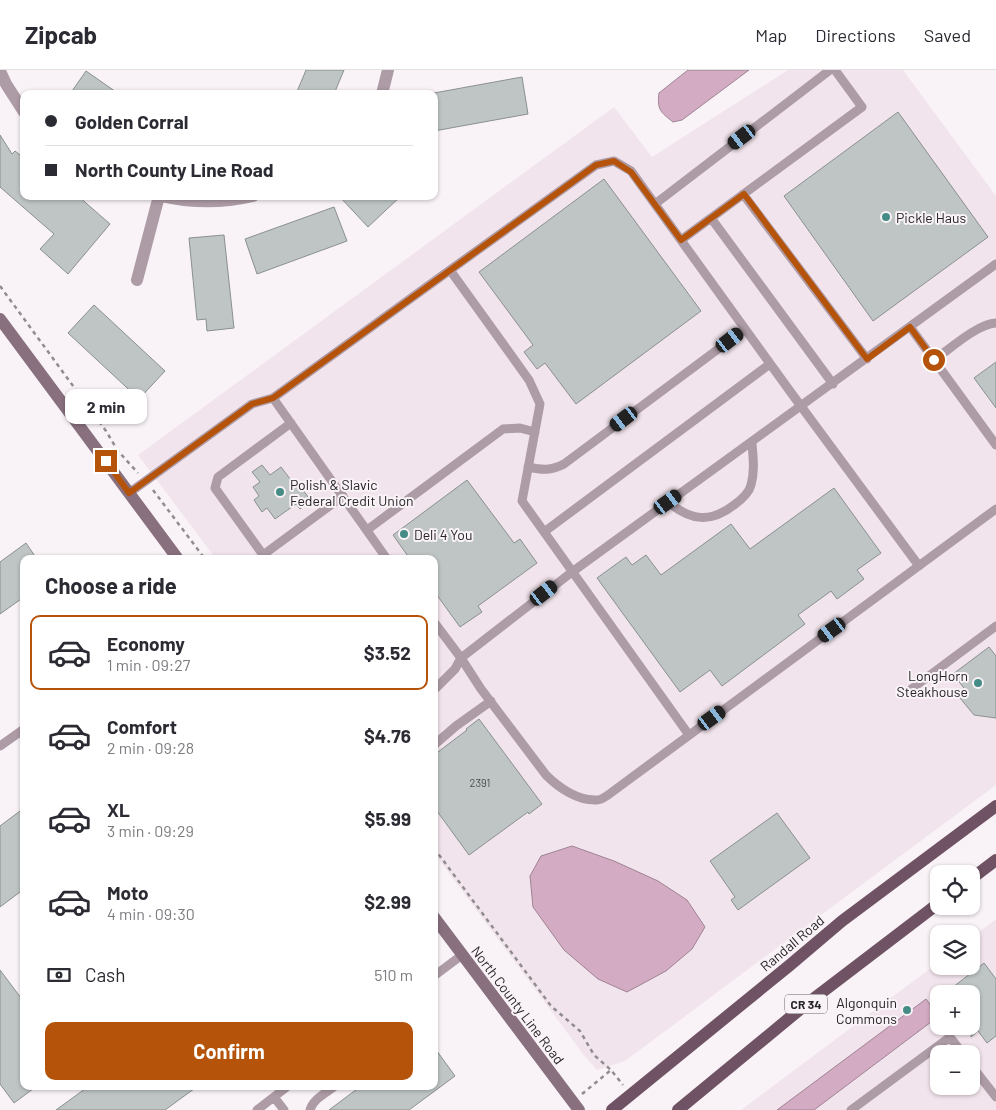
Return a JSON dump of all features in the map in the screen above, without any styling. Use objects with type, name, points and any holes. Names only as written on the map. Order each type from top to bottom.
[{"type":"main road","name":"Randall Road","points":[[612,1110],[842,920],[996,806]]},
{"type":"main road","points":[[980,872],[996,860]]},
{"type":"main road","name":"CR 34","points":[[678,1110],[804,1006],[930,910]]},
{"type":"street","points":[[383,90],[388,70]]},
{"type":"street","points":[[0,71],[20,106]]},
{"type":"street","points":[[137,280],[159,200]]},
{"type":"street","points":[[179,200],[228,200]]},
{"type":"street","points":[[0,320],[175,555]]},
{"type":"street","name":"North County Line Road","points":[[438,922],[576,1106]]},
{"type":"lane","points":[[655,204],[830,70]]},
{"type":"lane","points":[[681,240],[862,107],[835,70]]},
{"type":"lane","points":[[129,493],[252,404],[273,398],[596,165],[614,161],[631,172],[919,566]]},
{"type":"lane","points":[[744,194],[867,359]]},
{"type":"lane","points":[[711,218],[833,384]]},
{"type":"lane","points":[[438,686],[454,669],[461,658],[572,572],[996,264]]},
{"type":"lane","points":[[450,270],[529,380],[540,404],[522,501],[689,735]]},
{"type":"lane","points":[[934,360],[981,327],[996,323]]},
{"type":"lane","points":[[910,327],[996,445]]},
{"type":"lane","points":[[528,466],[542,470],[554,469],[564,464],[745,329]]},
{"type":"lane","points":[[544,532],[770,364]]},
{"type":"lane","points":[[273,398],[384,555]]},
{"type":"lane","points":[[263,555],[215,488],[216,483],[218,477],[291,423]]},
{"type":"lane","points":[[367,530],[503,429],[520,428],[535,432]]},
{"type":"lane","points":[[668,502],[682,513],[703,518],[713,517],[728,510],[741,500],[750,487],[754,461],[752,443]]},
{"type":"lane","points":[[267,555],[343,496]]},
{"type":"lane","points":[[438,627],[546,775],[559,787],[581,798],[599,800],[996,509]]},
{"type":"lane","points":[[910,690],[996,626]]},
{"type":"lane","points":[[438,742],[491,701]]},
{"type":"lane","points":[[0,746],[20,732]]},
{"type":"lane","points":[[438,973],[462,955]]},
{"type":"lane","points":[[939,1045],[950,1037],[956,1045]]},
{"type":"lane","points":[[851,1110],[930,1052]]},
{"type":"lane","points":[[980,1077],[996,1097]]},
{"type":"lane","points":[[257,1110],[283,1090]]},
{"type":"lane","points":[[310,1110],[317,1099],[329,1090]]},
{"type":"lane","points":[[274,1097],[284,1110]]},
{"type":"path","points":[[0,286],[106,431],[118,451],[145,481],[202,555]]},
{"type":"path","points":[[438,853],[551,1006],[580,1031],[594,1055],[611,1070],[631,1096]]},
{"type":"path","points":[[576,1106],[611,1070]]},
{"type":"shaded area","points":[[688,70],[749,70],[682,120],[673,122],[660,110],[659,93]]},
{"type":"shaded area","points":[[788,70],[903,70],[996,196],[996,785],[625,1061],[597,1070],[583,1054],[438,858],[438,555],[213,555],[138,455],[614,107],[652,157]]},
{"type":"shaded area","points":[[572,846],[614,861],[658,881],[687,900],[705,927],[692,949],[666,971],[627,992],[598,979],[564,950],[533,907],[530,876],[541,856]]},
{"type":"shaded area","name":"Algonquin Commons","points":[[996,919],[996,1110],[741,1110],[930,969],[930,975],[980,975],[980,931]]},
{"type":"shaded area","points":[[926,999],[930,1004],[930,1023],[814,1110],[777,1110]]},
{"type":"building","points":[[306,70],[344,70],[336,90],[298,90]]},
{"type":"building","points":[[86,71],[113,90],[73,90]]},
{"type":"building","points":[[522,77],[528,114],[438,130],[438,92]]},
{"type":"building","name":"Pickle Haus","points":[[898,112],[988,237],[873,321],[784,196]]},
{"type":"building","points":[[0,135],[12,154],[15,151],[20,155],[20,200],[83,200],[110,224],[68,274],[40,249],[54,234],[0,187]]},
{"type":"building","points":[[604,179],[701,311],[576,404],[545,363],[537,369],[524,352],[533,345],[479,272]]},
{"type":"building","points":[[343,200],[397,200],[368,227]]},
{"type":"building","points":[[334,207],[347,241],[257,274],[245,239]]},
{"type":"building","points":[[224,235],[234,328],[207,331],[206,319],[197,320],[189,238]]},
{"type":"building","points":[[94,305],[165,371],[139,399],[68,333]]},
{"type":"building","points":[[996,362],[996,408],[974,378]]},
{"type":"building","name":"Polish & Slavic Federal Credit Union","points":[[262,465],[270,475],[281,467],[297,488],[300,486],[311,501],[300,509],[296,504],[275,519],[267,508],[262,512],[254,500],[259,496],[253,487],[260,482],[252,472]]},
{"type":"building","points":[[467,480],[514,543],[520,539],[537,563],[478,606],[482,612],[460,627],[438,597],[438,555],[407,555],[393,535]]},
{"type":"building","points":[[834,488],[881,553],[857,570],[864,579],[837,599],[831,591],[798,615],[805,624],[722,686],[710,670],[680,692],[597,578],[626,557],[632,565],[646,555],[661,575],[731,524],[750,549]]},
{"type":"building","points":[[26,543],[34,555],[20,555],[20,600],[0,614],[0,562]]},
{"type":"building","name":"LongHorn Steakhouse","points":[[989,647],[996,656],[996,718],[974,715],[960,698],[967,692],[953,674]]},
{"type":"building","points":[[479,719],[542,804],[469,855],[438,812],[438,752]]},
{"type":"building","points":[[20,811],[20,892],[0,907],[0,826]]},
{"type":"building","points":[[777,813],[810,858],[738,910],[731,900],[735,897],[710,861]]},
{"type":"building","points":[[984,963],[996,979],[996,1036],[987,1043],[980,1034],[980,985],[956,985],[969,975],[980,975],[980,966]]},
{"type":"building","points":[[0,970],[20,997],[20,1090],[32,1090],[14,1103],[0,1084]]},
{"type":"building","points":[[438,1053],[455,1076],[438,1089]]},
{"type":"building","points":[[84,1090],[192,1090],[165,1110],[56,1110]]},
{"type":"building","points":[[356,1090],[436,1090],[409,1110],[329,1110]]},
{"type":"place","name":"Pickle Haus","points":[[886,217]]},
{"type":"place","name":"Polish & Slavic Federal Credit Union","points":[[280,492]]},
{"type":"place","name":"Deli 4 You","points":[[404,534]]},
{"type":"place","name":"LongHorn Steakhouse","points":[[978,683]]},
{"type":"place","name":"Algonquin Commons","points":[[907,1010]]},
{"type":"route","points":[[106,461],[129,493],[252,404],[273,398],[596,165],[614,161],[631,172],[681,240],[744,194],[867,359],[910,327],[934,360]]}]
